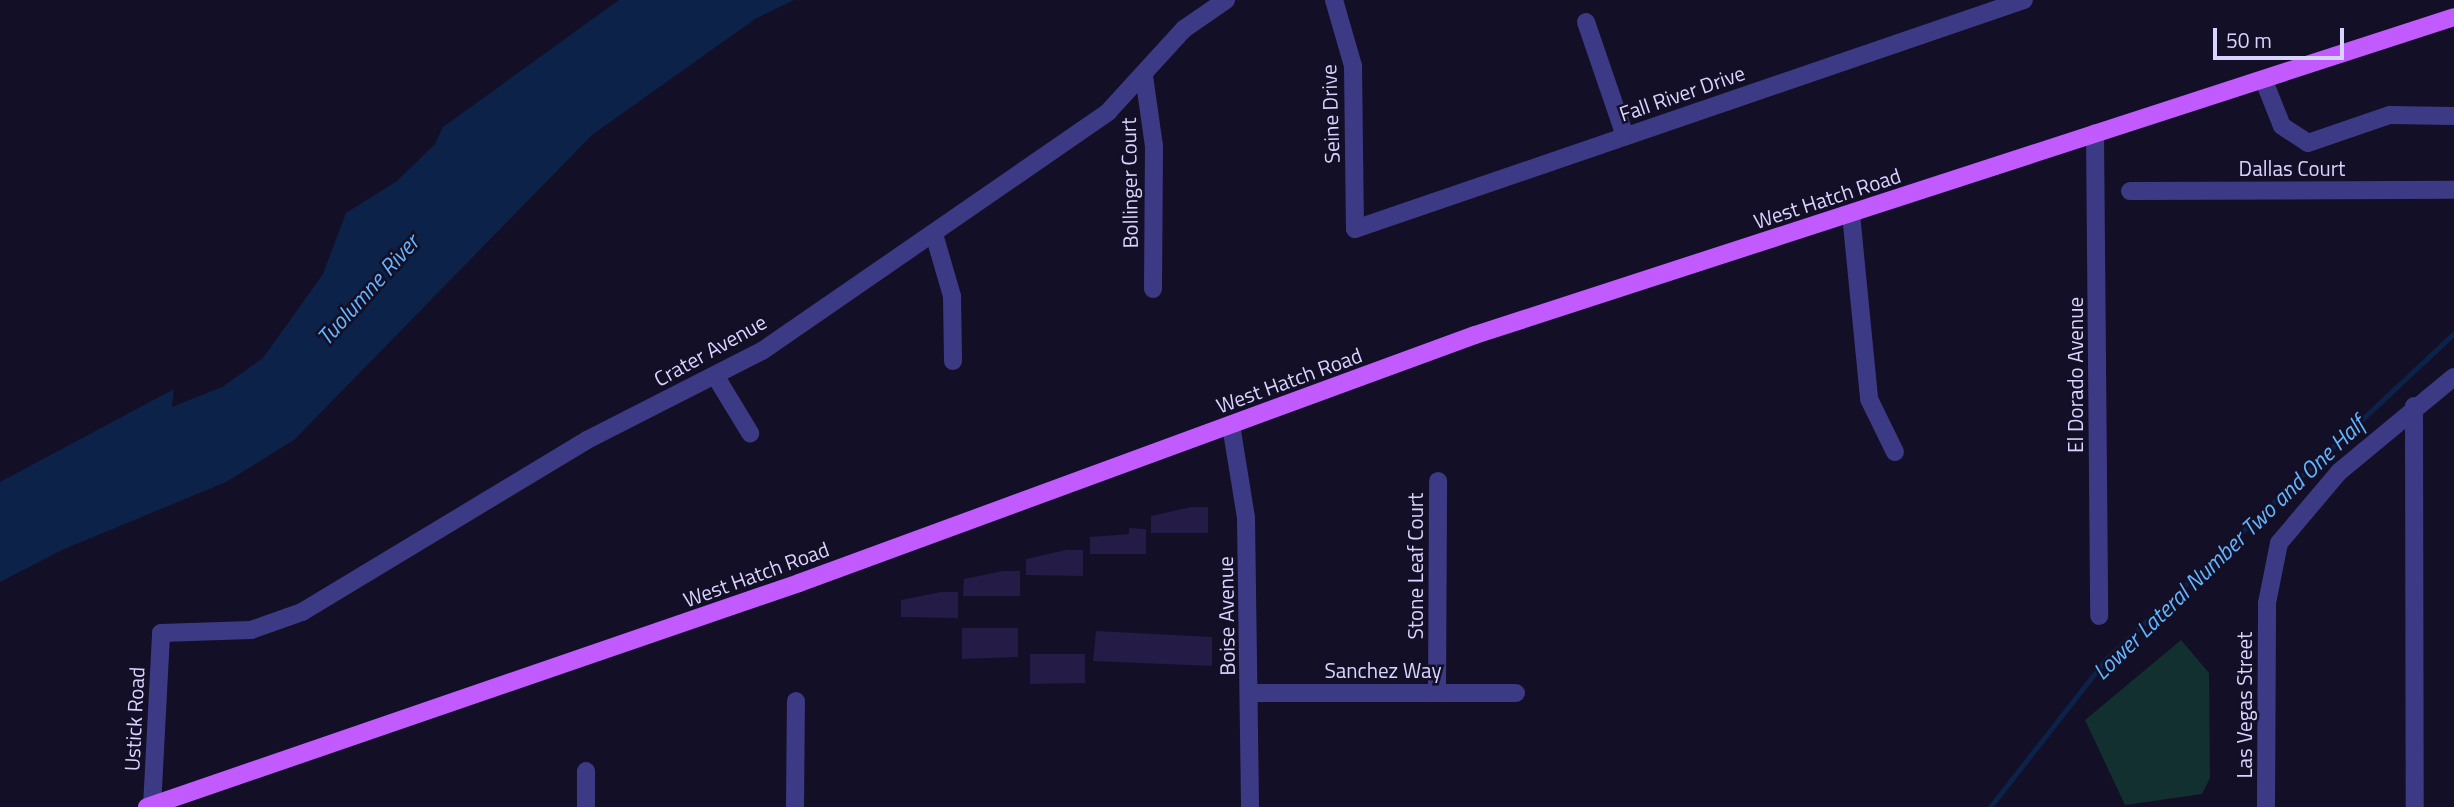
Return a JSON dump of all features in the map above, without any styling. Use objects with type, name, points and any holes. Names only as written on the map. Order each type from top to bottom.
[{"type":"main road","name":"West Hatch Road","points":[[151,806],[799,583],[1475,335],[2095,133],[2264,82],[2454,17]]},
{"type":"street","name":"Crater Avenue","points":[[161,633],[251,630],[302,612],[587,440],[716,377],[934,234],[1108,112],[1144,76],[1184,29],[1226,0]]},
{"type":"street","name":"Seine Drive","points":[[1334,0],[1353,66],[1355,229]]},
{"type":"street","name":"Fall River Drive","points":[[1355,229],[2024,0]]},
{"type":"street","points":[[1586,22],[1625,136]]},
{"type":"street","name":"Bollinger Court","points":[[1144,76],[1154,146],[1153,289]]},
{"type":"street","points":[[2264,82],[2282,126],[2308,143],[2390,116],[2454,116]]},
{"type":"street","name":"El Dorado Avenue","points":[[2095,133],[2099,616]]},
{"type":"street","name":"Dallas Court","points":[[2130,191],[2454,190]]},
{"type":"street","points":[[1851,214],[1869,399],[1895,452]]},
{"type":"street","points":[[934,234],[951,296],[953,361]]},
{"type":"street","points":[[716,377],[750,433]]},
{"type":"street","name":"Las Vegas Street","points":[[2266,807],[2267,603],[2279,543],[2339,472],[2414,406],[2454,377]]},
{"type":"street","points":[[2414,406],[2415,807]]},
{"type":"street","name":"Boise Avenue","points":[[1231,425],[1246,518],[1250,807]]},
{"type":"street","name":"Stone Leaf Court","points":[[1437,693],[1438,481]]},
{"type":"street","name":"Ustick Road","points":[[151,806],[161,633]]},
{"type":"street","name":"Sanchez Way","points":[[1250,693],[1516,693]]},
{"type":"street","points":[[795,807],[796,701]]},
{"type":"street","points":[[586,771],[586,807]]},
{"type":"green space","points":[[2181,640],[2209,673],[2210,778],[2202,794],[2125,805],[2085,720]]},
{"type":"water","name":"Tuolumne River","points":[[619,0],[794,0],[755,19],[592,135],[294,440],[226,482],[62,550],[0,582],[0,482],[174,389],[172,407],[222,387],[263,358],[323,274],[346,213],[397,181],[435,144],[443,127]]},
{"type":"building","points":[[1191,507],[1208,507],[1208,533],[1151,533],[1151,516]]},
{"type":"building","points":[[1129,528],[1146,529],[1146,554],[1090,554],[1090,537],[1129,534]]},
{"type":"building","points":[[1066,550],[1083,550],[1083,576],[1026,575],[1026,559]]},
{"type":"building","points":[[1003,571],[1020,571],[1020,596],[963,596],[964,579]]},
{"type":"building","points":[[941,592],[958,592],[958,618],[901,617],[901,600]]},
{"type":"building","points":[[962,628],[1018,628],[1018,657],[962,659]]},
{"type":"building","points":[[1096,631],[1212,637],[1212,666],[1093,661]]},
{"type":"building","points":[[1030,654],[1085,654],[1085,683],[1030,684]]},
{"type":"waterway","name":"Lower Lateral Number Two and One Half","points":[[1990,807],[2107,658],[2454,333]]}]
